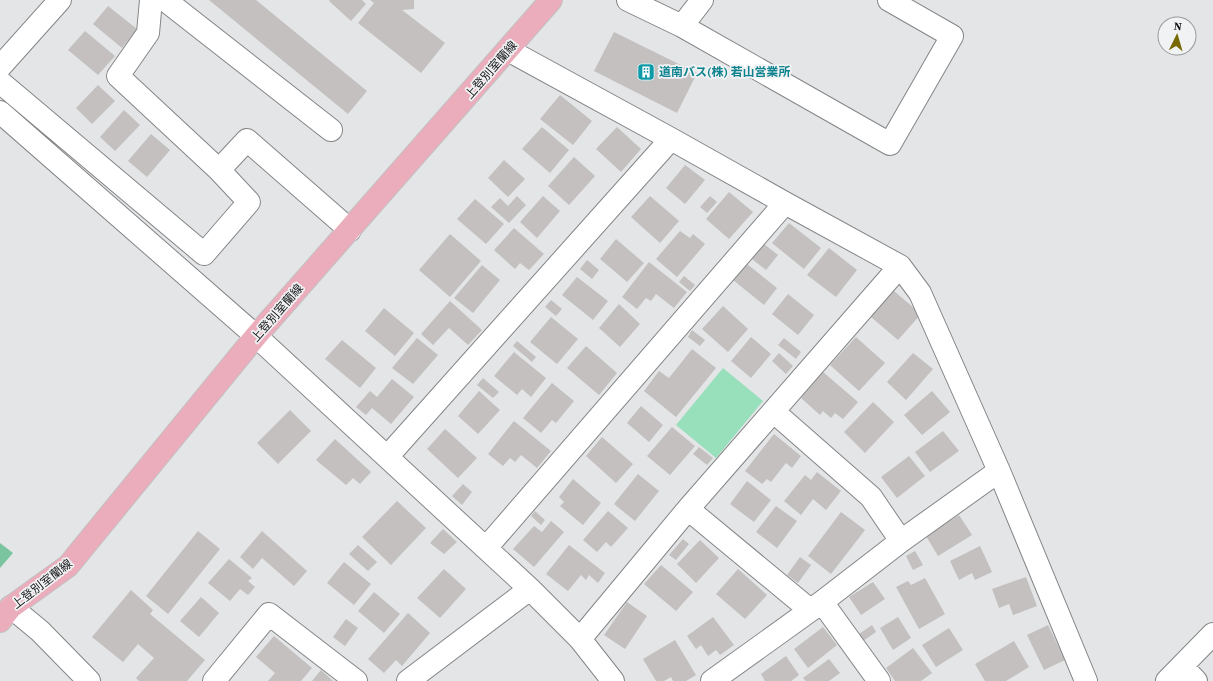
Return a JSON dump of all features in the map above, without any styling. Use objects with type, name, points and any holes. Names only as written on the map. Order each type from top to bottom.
[{"type":"main road","name":"上登別室蘭線","points":[[6,614],[68,566],[256,336],[551,0]]},
{"type":"street","points":[[0,67],[60,0]]},
{"type":"street","points":[[0,82],[204,254],[249,202],[219,170],[118,76],[148,33],[150,0]]},
{"type":"street","points":[[165,0],[331,130]]},
{"type":"street","points":[[628,0],[682,26],[890,144],[952,36],[889,0]]},
{"type":"street","points":[[682,26],[702,0]]},
{"type":"street","points":[[508,50],[671,138],[900,266],[920,293],[999,471],[1086,681]]},
{"type":"street","points":[[0,112],[256,336],[486,548],[580,639],[613,681]]},
{"type":"street","points":[[387,457],[671,138]]},
{"type":"street","points":[[219,170],[247,140],[350,230]]},
{"type":"street","points":[[486,548],[785,203]]},
{"type":"street","points":[[580,639],[688,509],[900,266]]},
{"type":"street","points":[[774,412],[871,497],[901,540]]},
{"type":"street","points":[[712,681],[816,606],[901,540],[999,471]]},
{"type":"street","points":[[688,509],[816,606],[879,681]]},
{"type":"street","points":[[408,681],[530,589]]},
{"type":"street","points":[[6,614],[40,631],[89,681]]},
{"type":"street","points":[[214,681],[269,614],[356,681]]},
{"type":"street","points":[[1182,676],[1213,634]]},
{"type":"green space","points":[[723,368],[763,401],[716,458],[676,425]]},
{"type":"green space","points":[[0,543],[13,553],[0,568]]},
{"type":"building","points":[[209,0],[256,0],[367,91],[348,114]]},
{"type":"building","points":[[362,0],[366,4],[351,21],[329,1]]},
{"type":"building","points":[[370,0],[414,0],[414,9],[402,10],[445,43],[421,73],[358,23],[374,3]]},
{"type":"building","points":[[108,6],[137,29],[122,48],[93,24]]},
{"type":"building","points":[[85,31],[115,56],[98,75],[68,50]]},
{"type":"building","name":"道南バス(株) 若山営業所","points":[[614,32],[697,73],[677,113],[594,71]]},
{"type":"building","points":[[98,85],[115,101],[92,124],[76,108]]},
{"type":"building","points":[[560,95],[592,121],[573,145],[540,119]]},
{"type":"building","points":[[124,110],[140,125],[115,151],[100,137]]},
{"type":"building","points":[[542,127],[569,150],[550,173],[522,149]]},
{"type":"building","points":[[617,127],[641,149],[621,172],[596,149]]},
{"type":"building","points":[[151,134],[170,150],[147,177],[128,161]]},
{"type":"building","points":[[574,157],[595,176],[569,205],[548,186]]},
{"type":"building","points":[[504,160],[525,179],[508,197],[488,178]]},
{"type":"building","points":[[685,165],[705,180],[685,204],[666,188]]},
{"type":"building","points":[[729,192],[753,212],[729,239],[706,219]]},
{"type":"building","points":[[517,196],[526,205],[509,223],[491,207],[500,198],[508,206]]},
{"type":"building","points":[[543,196],[560,211],[537,238],[520,222]]},
{"type":"building","points":[[650,196],[679,221],[660,243],[631,217]]},
{"type":"building","points":[[710,196],[717,202],[707,213],[700,207]]},
{"type":"building","points":[[475,199],[504,224],[486,244],[457,219]]},
{"type":"building","points":[[789,223],[821,248],[804,269],[772,243]]},
{"type":"building","points":[[514,228],[544,254],[529,270],[520,263],[515,269],[494,250]]},
{"type":"building","points":[[680,231],[690,238],[693,234],[705,244],[677,277],[656,259]]},
{"type":"building","points":[[450,234],[481,261],[450,297],[419,270]]},
{"type":"building","points":[[616,239],[644,263],[627,282],[600,259]]},
{"type":"building","points":[[764,244],[778,255],[766,270],[752,259]]},
{"type":"building","points":[[829,248],[857,270],[836,297],[807,275]]},
{"type":"building","points":[[587,260],[599,270],[592,279],[580,269]]},
{"type":"building","points":[[649,262],[687,292],[674,308],[656,294],[651,301],[646,298],[637,309],[622,297]]},
{"type":"building","points":[[747,264],[777,288],[764,305],[733,280]]},
{"type":"building","points":[[482,265],[500,280],[473,313],[454,298]]},
{"type":"building","points":[[684,276],[695,285],[690,291],[679,282]]},
{"type":"building","points":[[577,277],[608,301],[593,320],[562,295]]},
{"type":"building","points":[[894,291],[921,314],[898,340],[871,317]]},
{"type":"building","points":[[788,294],[814,315],[798,335],[772,314]]},
{"type":"building","points":[[551,300],[562,309],[556,316],[545,307]]},
{"type":"building","points":[[450,301],[482,330],[468,345],[449,328],[433,345],[421,334]]},
{"type":"building","points":[[619,304],[640,324],[620,347],[599,328]]},
{"type":"building","points":[[723,306],[748,329],[728,352],[702,329]]},
{"type":"building","points":[[384,308],[414,333],[395,356],[365,331]]},
{"type":"building","points":[[551,317],[578,339],[557,364],[530,342]]},
{"type":"building","points":[[692,330],[705,340],[700,346],[688,337]]},
{"type":"building","points":[[751,337],[771,354],[751,378],[731,361]]},
{"type":"building","points":[[856,337],[885,363],[859,391],[830,365]]},
{"type":"building","points":[[417,338],[438,355],[413,384],[392,368]]},
{"type":"building","points":[[784,338],[801,352],[796,359],[778,345]]},
{"type":"building","points":[[342,340],[376,368],[360,388],[325,359]]},
{"type":"building","points":[[517,341],[536,357],[532,362],[513,346]]},
{"type":"building","points":[[586,346],[617,373],[599,395],[567,368]]},
{"type":"building","points":[[692,349],[716,368],[676,417],[644,391],[659,371],[669,378]]},
{"type":"building","points":[[514,352],[546,378],[531,397],[522,389],[517,395],[494,376]]},
{"type":"building","points":[[779,353],[793,366],[786,374],[772,361]]},
{"type":"building","points":[[913,353],[933,369],[906,400],[887,382]]},
{"type":"building","points":[[823,372],[858,402],[843,419],[835,413],[831,418],[823,411],[820,415],[801,398]]},
{"type":"building","points":[[483,378],[499,392],[493,398],[477,385]]},
{"type":"building","points":[[392,379],[414,397],[391,424],[372,408],[366,415],[356,407],[370,391],[377,397]]},
{"type":"building","points":[[552,383],[574,401],[556,423],[552,420],[541,433],[523,418]]},
{"type":"building","points":[[479,391],[500,410],[478,434],[458,416]]},
{"type":"building","points":[[932,391],[950,412],[922,435],[904,415]]},
{"type":"building","points":[[873,402],[894,422],[865,453],[844,432]]},
{"type":"building","points":[[641,406],[663,425],[649,442],[627,423]]},
{"type":"building","points":[[290,410],[311,431],[278,464],[257,443]]},
{"type":"building","points":[[514,421],[551,451],[537,468],[521,455],[515,462],[510,458],[503,466],[488,454]]},
{"type":"building","points":[[672,427],[695,446],[670,475],[647,456]]},
{"type":"building","points":[[445,429],[477,458],[458,478],[427,449]]},
{"type":"building","points":[[943,431],[959,451],[930,472],[915,452]]},
{"type":"building","points":[[774,434],[801,456],[792,468],[786,463],[771,482],[767,479],[762,484],[745,471]]},
{"type":"building","points":[[602,437],[633,464],[616,483],[586,456]]},
{"type":"building","points":[[335,439],[371,472],[360,484],[353,478],[346,485],[316,460]]},
{"type":"building","points":[[699,447],[713,458],[707,465],[693,454]]},
{"type":"building","points":[[909,456],[925,476],[897,498],[881,477]]},
{"type":"building","points":[[817,472],[841,491],[826,510],[813,499],[801,515],[784,501],[805,475],[811,480]]},
{"type":"building","points":[[638,474],[659,491],[635,521],[614,504]]},
{"type":"building","points":[[573,479],[601,503],[583,525],[560,506],[564,502],[559,497]]},
{"type":"building","points":[[747,481],[771,500],[754,522],[730,504]]},
{"type":"building","points":[[463,484],[472,492],[462,505],[452,496]]},
{"type":"building","points":[[397,501],[426,528],[391,565],[362,537]]},
{"type":"building","points":[[776,506],[797,521],[777,548],[756,532]]},
{"type":"building","points":[[535,511],[545,520],[541,525],[531,516]]},
{"type":"building","points":[[608,511],[628,528],[611,547],[606,542],[597,552],[583,540]]},
{"type":"building","points":[[841,512],[865,530],[831,574],[808,556]]},
{"type":"building","points":[[959,515],[972,535],[938,556],[926,536]]},
{"type":"building","points":[[551,521],[564,532],[534,567],[513,549],[534,526],[542,532]]},
{"type":"building","points":[[443,529],[457,542],[444,554],[430,543]]},
{"type":"building","points":[[198,531],[220,549],[168,614],[146,596]]},
{"type":"building","points":[[262,531],[307,571],[294,586],[262,558],[253,569],[240,557]]},
{"type":"building","points":[[683,539],[689,544],[676,560],[669,555]]},
{"type":"building","points":[[700,540],[719,558],[696,583],[677,564]]},
{"type":"building","points":[[358,545],[377,562],[368,571],[349,554]]},
{"type":"building","points":[[569,545],[605,573],[598,583],[589,575],[586,580],[581,575],[568,591],[546,574]]},
{"type":"building","points":[[980,546],[992,572],[975,580],[972,573],[959,580],[950,561]]},
{"type":"building","points":[[915,551],[923,565],[913,570],[906,556]]},
{"type":"building","points":[[800,557],[811,565],[798,583],[787,575]]},
{"type":"building","points":[[229,559],[252,578],[248,581],[255,587],[248,595],[240,589],[230,601],[208,583]]},
{"type":"building","points":[[344,562],[371,584],[354,605],[327,583]]},
{"type":"building","points":[[661,565],[693,592],[676,611],[644,584]]},
{"type":"building","points":[[444,569],[466,589],[440,618],[417,598]]},
{"type":"building","points":[[738,569],[767,595],[745,619],[716,594]]},
{"type":"building","points":[[1026,577],[1037,606],[1013,615],[1009,604],[999,608],[992,589]]},
{"type":"building","points":[[925,578],[945,614],[919,629],[896,587],[908,581],[911,585]]},
{"type":"building","points":[[873,582],[885,599],[861,615],[849,597]]},
{"type":"building","points":[[131,590],[153,610],[150,614],[205,660],[187,681],[139,681],[136,678],[154,658],[138,644],[123,662],[92,637]]},
{"type":"building","points":[[374,592],[400,614],[384,633],[358,611]]},
{"type":"building","points":[[201,597],[219,613],[199,637],[180,621]]},
{"type":"building","points":[[627,602],[647,616],[625,649],[604,635]]},
{"type":"building","points":[[408,613],[430,633],[402,666],[396,660],[384,673],[368,659]]},
{"type":"building","points":[[713,617],[734,645],[720,655],[716,650],[708,656],[701,645],[696,649],[687,636]]},
{"type":"building","points":[[898,617],[911,638],[893,650],[880,628]]},
{"type":"building","points":[[346,619],[358,628],[345,646],[333,637]]},
{"type":"building","points":[[872,625],[876,632],[863,641],[859,634]]},
{"type":"building","points":[[1048,625],[1065,660],[1044,670],[1027,635]]},
{"type":"building","points":[[823,627],[837,645],[808,668],[794,649]]},
{"type":"building","points":[[949,628],[963,650],[936,667],[922,645]]},
{"type":"building","points":[[274,636],[312,668],[301,681],[268,681],[275,673],[256,657]]},
{"type":"building","points":[[675,640],[696,675],[686,681],[673,681],[671,677],[664,681],[656,681],[643,659]]},
{"type":"building","points":[[1014,641],[1029,667],[1006,681],[985,681],[975,664]]},
{"type":"building","points":[[913,648],[932,673],[921,681],[895,681],[886,668]]},
{"type":"building","points":[[786,656],[799,675],[791,681],[765,681],[761,674]]},
{"type":"building","points":[[829,659],[840,673],[829,681],[806,681],[803,678]]},
{"type":"building","points":[[321,670],[333,681],[312,681]]},
{"type":"place","name":"道南バス(株) 若山営業所","points":[[646,72]]}]
